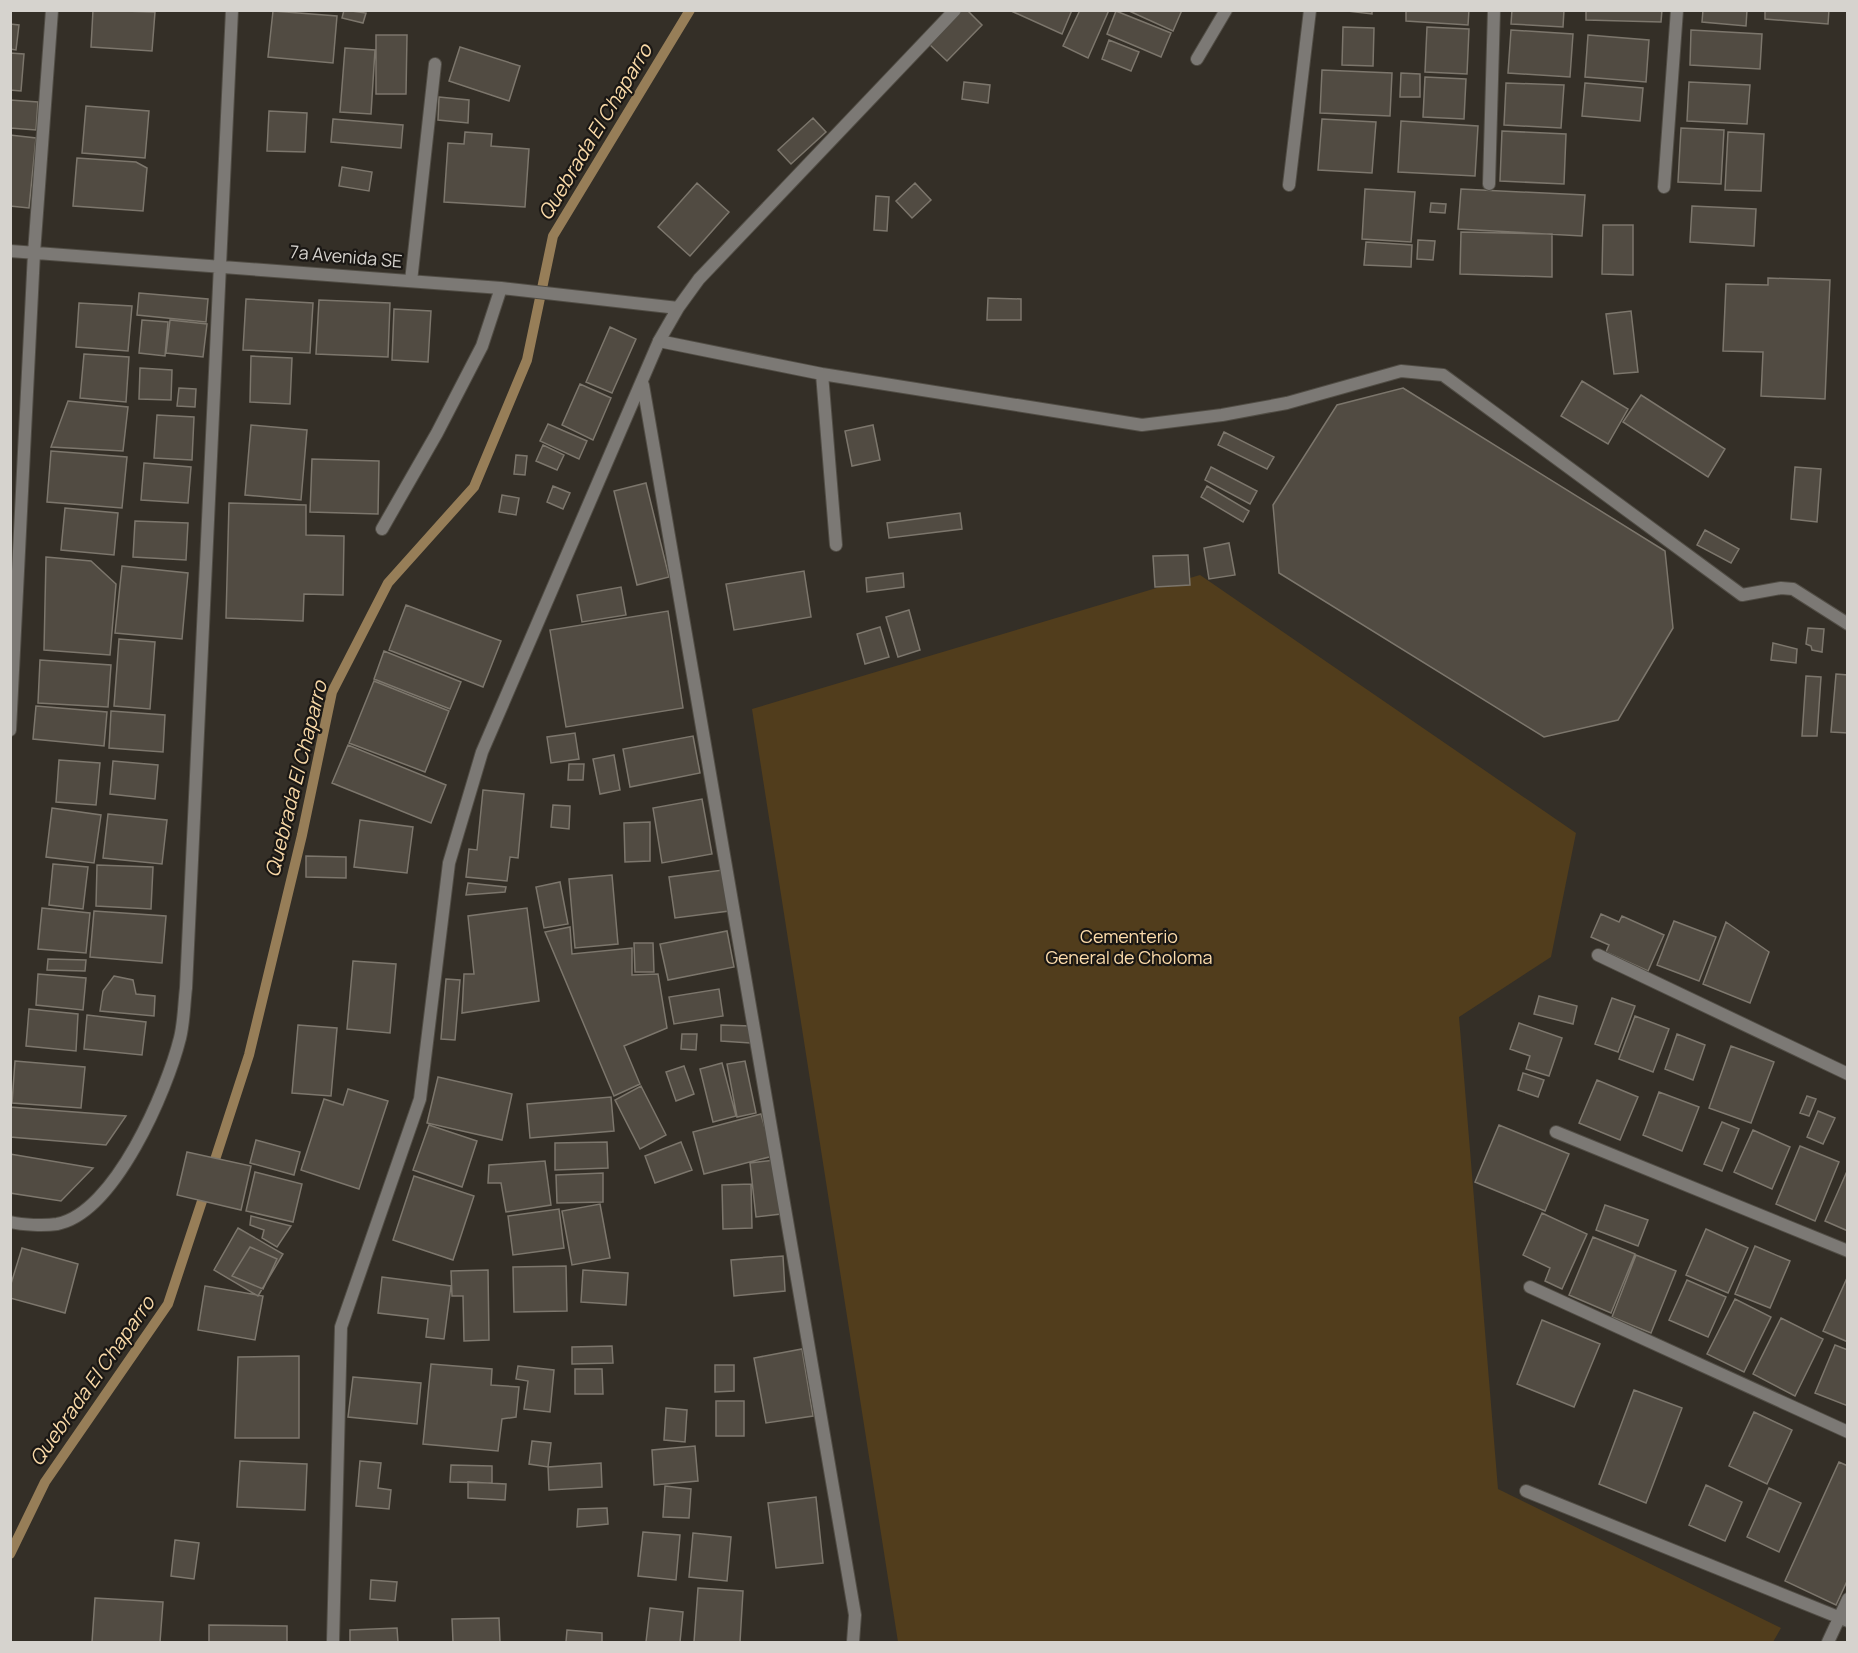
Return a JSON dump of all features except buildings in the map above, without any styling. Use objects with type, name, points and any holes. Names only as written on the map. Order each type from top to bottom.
[{"type":"street","points":[[10,730],[34,253],[52,10]]},
{"type":"street","points":[[10,1222],[58,1224],[92,1206],[124,1168],[156,1104],[180,1038],[187,976],[232,10]]},
{"type":"street","points":[[333,1642],[341,1327],[420,1099],[449,862],[482,752],[659,340],[678,308],[699,279],[955,10]]},
{"type":"street","points":[[1197,59],[1226,10]]},
{"type":"street","points":[[1289,185],[1310,10]]},
{"type":"street","points":[[1489,184],[1494,10]]},
{"type":"street","points":[[1664,187],[1677,10]]},
{"type":"street","points":[[411,281],[435,64]]},
{"type":"street","name":"7a Avenida SE","points":[[10,251],[501,288],[678,308]]},
{"type":"street","points":[[382,529],[437,433],[482,346],[501,288]]},
{"type":"street","points":[[659,340],[822,374],[1142,425],[1222,415],[1287,403],[1401,371],[1443,375],[1742,595],[1781,588],[1793,590],[1848,624]]},
{"type":"street","points":[[822,374],[836,545]]},
{"type":"street","points":[[642,384],[855,1615],[853,1642]]},
{"type":"street","points":[[1598,955],[1848,1074]]},
{"type":"street","points":[[1556,1132],[1848,1251]]},
{"type":"street","points":[[1530,1287],[1848,1432]]},
{"type":"street","points":[[1526,1491],[1843,1619]]},
{"type":"street","points":[[1828,1642],[1843,1619],[1848,1599]]},
{"type":"green space","name":"Cementerio General de Choloma","points":[[1200,575],[1576,833],[1551,957],[1459,1017],[1498,1489],[1781,1628],[1773,1642],[898,1642],[752,709]]},
{"type":"waterway","name":"Quebrada El Chaparro","points":[[211,1172],[249,1055],[302,835],[332,692],[388,583],[474,487],[527,360],[553,236],[690,10]]},
{"type":"waterway","name":"Quebrada El Chaparro","points":[[10,1554],[45,1482],[168,1304],[206,1189]]}]
